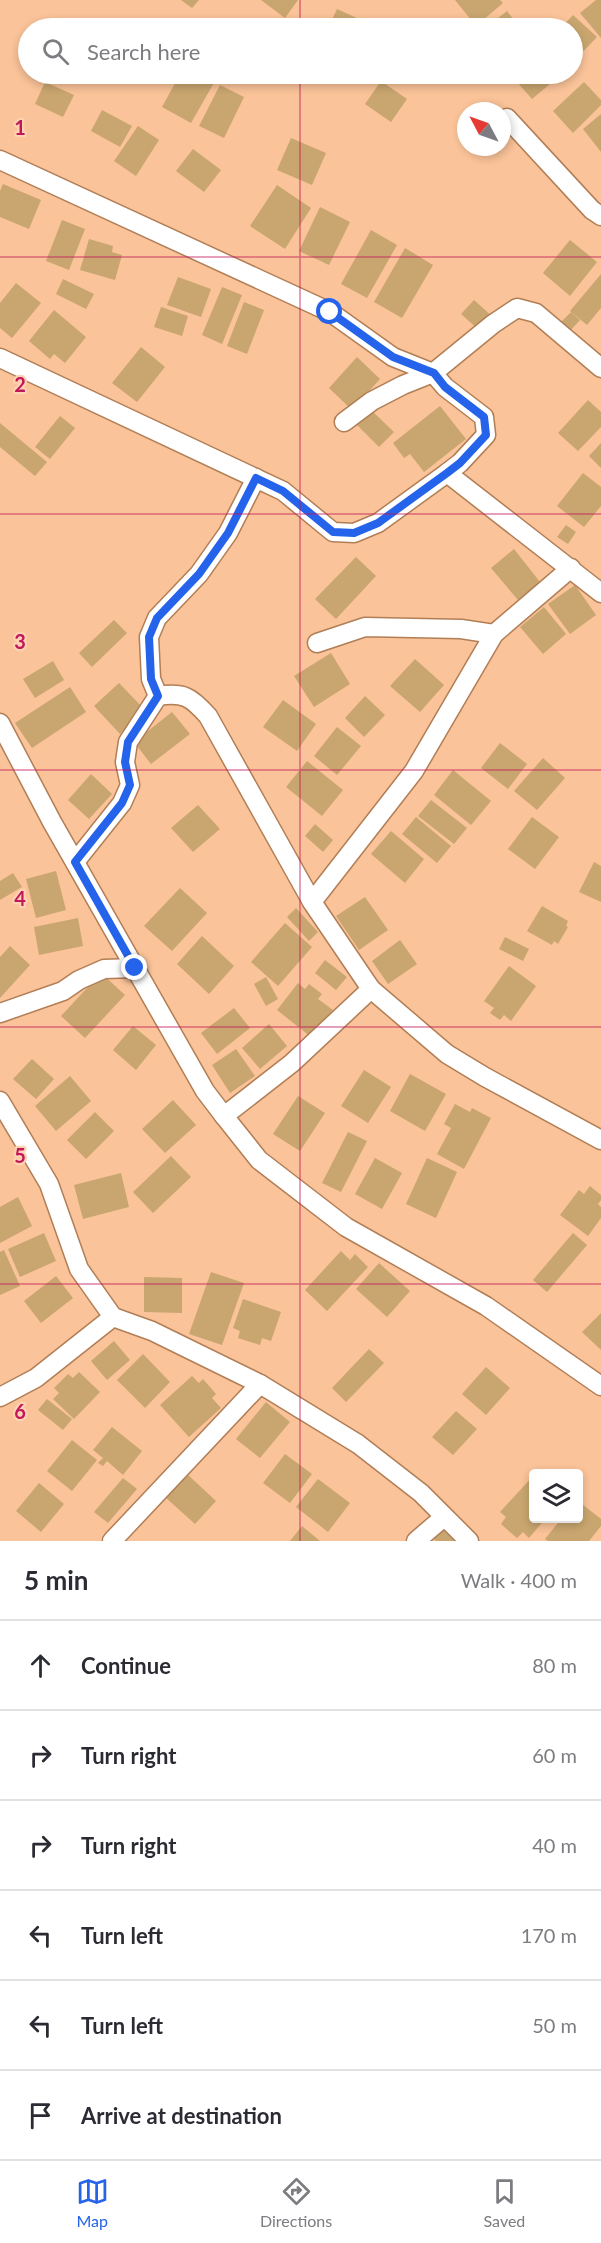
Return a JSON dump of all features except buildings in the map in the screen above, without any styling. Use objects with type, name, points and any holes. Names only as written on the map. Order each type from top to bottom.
[{"type":"street","points":[[511,122],[592,210],[601,216]]},
{"type":"street","points":[[0,160],[330,312],[393,357],[434,373],[445,387],[484,417],[486,435],[460,463],[378,523],[354,533],[333,532],[283,491],[0,358]]},
{"type":"street","points":[[344,422],[372,401],[403,385],[434,373],[493,324],[517,308],[536,313],[601,368]]},
{"type":"street","points":[[447,473],[601,593]]},
{"type":"street","points":[[158,696],[151,679],[149,637],[157,618],[199,574],[228,533],[256,478]]},
{"type":"street","points":[[312,902],[414,771],[494,634],[571,568]]},
{"type":"street","points":[[317,642],[365,627],[461,630],[494,634]]},
{"type":"street","points":[[75,862],[122,803],[130,785],[125,762],[128,742],[158,696],[176,693],[192,699],[208,716],[312,902],[371,989],[447,1054],[601,1140]]},
{"type":"street","points":[[0,723],[75,862],[205,1091],[259,1160],[346,1227],[486,1306],[601,1386]]},
{"type":"street","points":[[0,1013],[63,991],[79,980],[104,969],[135,968]]},
{"type":"street","points":[[224,1116],[292,1063],[371,989]]},
{"type":"street","points":[[0,1101],[49,1184],[79,1269],[113,1317],[152,1331],[260,1384],[358,1444],[421,1493],[469,1541]]},
{"type":"street","points":[[0,1397],[36,1378],[113,1317]]},
{"type":"street","points":[[112,1541],[260,1384]]},
{"type":"street","points":[[416,1541],[444,1517]]},
{"type":"route","points":[[135,968],[75,862],[122,803],[130,785],[125,762],[128,742],[158,696],[151,679],[149,637],[157,618],[199,574],[228,533],[256,478],[283,491],[333,532],[354,533],[378,523],[447,473],[460,463],[486,435],[484,417],[445,387],[434,373],[393,357],[330,312]]}]
